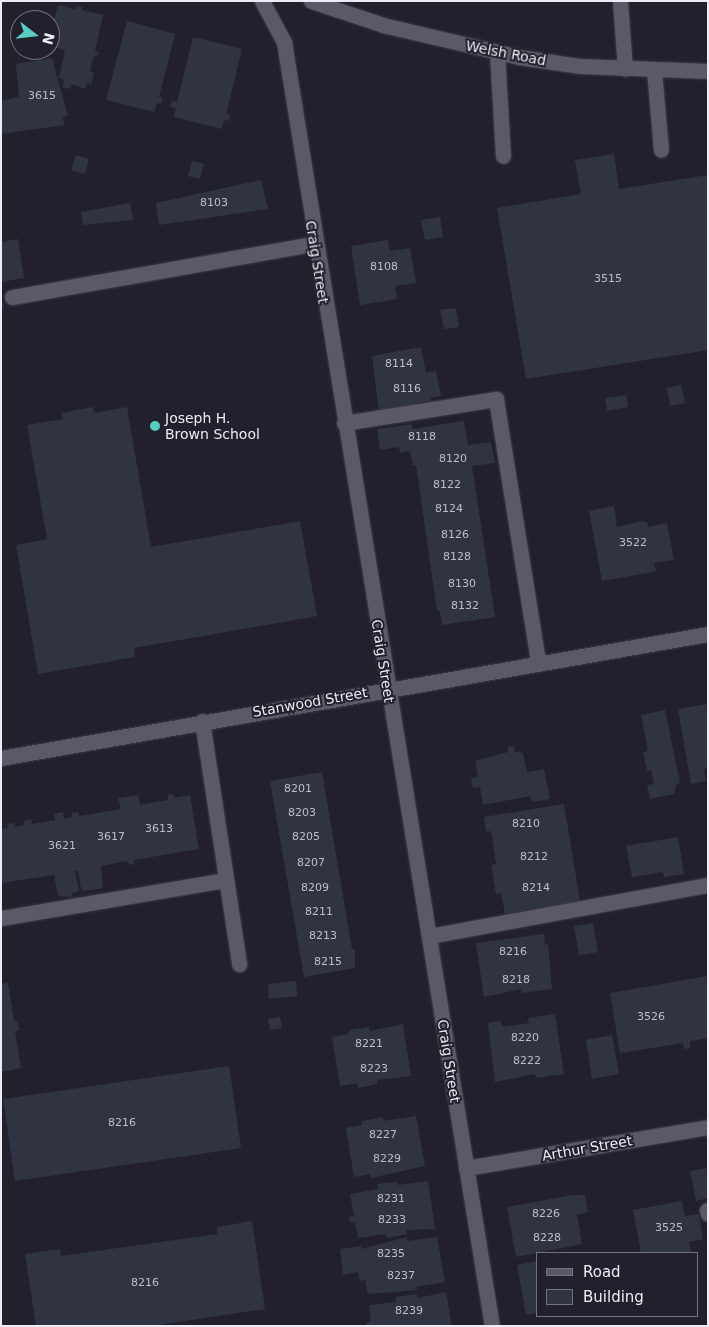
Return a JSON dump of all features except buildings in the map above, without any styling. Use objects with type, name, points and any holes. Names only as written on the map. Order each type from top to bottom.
[{"type":"street","name":"Craig Street","points":[[262,1],[284,42],[314,244],[492,1326]]},
{"type":"street","name":"Welsh Road","points":[[311,1],[383,25],[497,52],[580,66],[708,71]]},
{"type":"street","points":[[620,1],[625,69]]},
{"type":"street","points":[[497,52],[503,156]]},
{"type":"street","points":[[654,70],[661,150]]},
{"type":"street","points":[[12,298],[314,244]]},
{"type":"street","points":[[344,423],[496,399],[538,662]]},
{"type":"street","name":"Stanwood Street","points":[[1,758],[387,688],[708,634]]},
{"type":"street","points":[[202,722],[238,964]]},
{"type":"street","points":[[1,918],[226,880]]},
{"type":"street","points":[[429,936],[708,885]]},
{"type":"street","name":"Arthur Street","points":[[466,1168],[708,1127]]},
{"type":"street","points":[[707,1210],[708,1214]]},
{"type":"place","name":"Joseph H. Brown School","points":[[155,426]]}]
